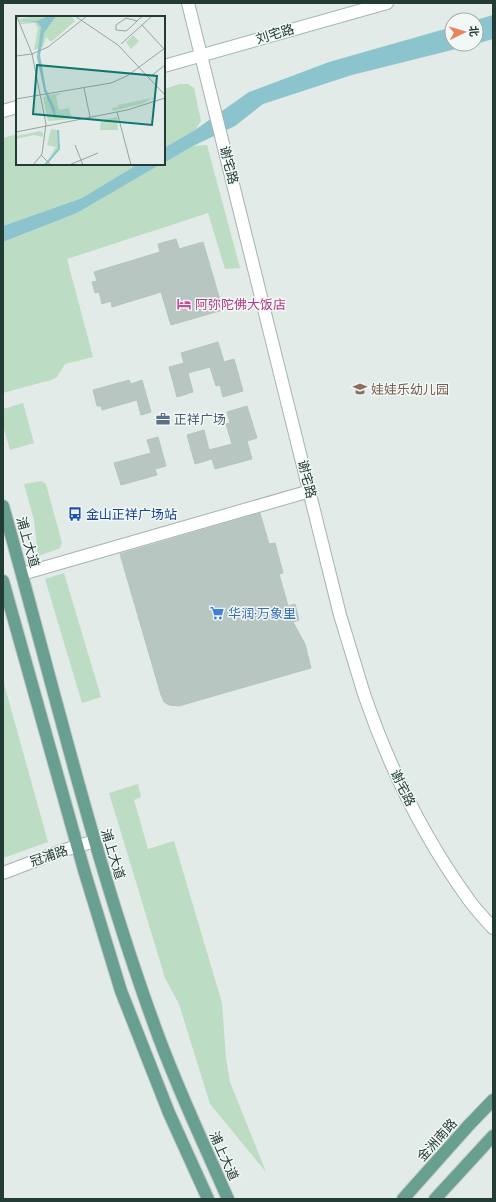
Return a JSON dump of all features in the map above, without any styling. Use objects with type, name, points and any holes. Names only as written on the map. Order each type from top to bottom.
[{"type":"main road","name":"浦上大道","points":[[3,506],[95,841],[129,951],[164,1053],[228,1199]]},
{"type":"main road","points":[[3,581],[78,846],[114,966],[131,1016],[169,1113],[208,1199]]},
{"type":"main road","name":"金洲南路","points":[[403,1199],[493,1100]]},
{"type":"main road","points":[[435,1199],[493,1136]]},
{"type":"street","name":"谢宅路","points":[[188,3],[340,615],[365,694],[386,752],[403,788],[438,851],[469,901],[493,928]]},
{"type":"street","name":"刘宅路","points":[[165,66],[386,3]]},
{"type":"street","points":[[3,111],[16,107]]},
{"type":"street","points":[[22,574],[310,491]]},
{"type":"street","name":"冠浦路","points":[[3,873],[95,841]]},
{"type":"green space","points":[[180,84],[188,84],[194,88],[201,121],[195,130],[165,147],[165,89]]},
{"type":"green space","points":[[16,134],[16,165],[136,165],[82,198],[3,226],[3,138]]},
{"type":"green space","points":[[207,145],[240,268],[225,269],[208,213],[67,259],[93,357],[65,364],[57,377],[51,380],[3,393],[3,242],[77,213],[159,165],[165,165],[165,162],[193,146]]},
{"type":"green space","points":[[23,403],[34,443],[10,450],[3,426],[3,409]]},
{"type":"green space","points":[[41,481],[46,484],[62,543],[60,548],[38,556],[34,520],[24,484]]},
{"type":"green space","points":[[64,573],[101,697],[82,703],[45,579]]},
{"type":"green space","points":[[3,680],[48,842],[3,858]]},
{"type":"green space","points":[[138,784],[141,797],[134,800],[148,849],[174,841],[222,1003],[226,1058],[230,1082],[266,1172],[210,1104],[179,1004],[165,978],[109,793]]},
{"type":"water","points":[[493,15],[493,39],[484,42],[484,18]]},
{"type":"water","points":[[444,29],[444,52],[352,75],[263,104],[235,126],[193,146],[165,162],[165,147],[195,130],[249,92],[329,62]]},
{"type":"water","points":[[136,165],[159,165],[77,213],[3,242],[3,226],[82,198]]},
{"type":"building","points":[[176,239],[179,249],[203,242],[223,310],[171,325],[161,292],[112,307],[111,301],[102,304],[99,292],[95,293],[92,282],[97,281],[94,272],[160,252],[158,244]]},
{"type":"building","points":[[218,342],[224,362],[234,359],[243,391],[223,397],[220,385],[216,386],[210,367],[188,373],[193,392],[177,397],[169,367],[184,363],[181,353]]},
{"type":"building","points":[[129,380],[131,384],[142,380],[151,412],[141,415],[137,400],[102,410],[101,406],[97,406],[93,390]]},
{"type":"building","points":[[247,406],[257,438],[247,441],[252,459],[215,469],[212,459],[195,464],[187,435],[204,430],[209,450],[232,444],[226,424],[230,423],[227,412]]},
{"type":"building","points":[[158,437],[166,466],[155,469],[157,475],[121,485],[114,463],[151,453],[147,440]]},
{"type":"building","name":"华润·万象里","points":[[260,513],[269,544],[275,543],[283,573],[279,574],[288,606],[295,604],[299,620],[293,622],[305,644],[311,668],[179,706],[169,705],[164,702],[161,695],[120,554]]},
{"type":"place","name":"阿弥陀佛大饭店","points":[[184,304]]},
{"type":"place","name":"娃娃乐幼儿园","points":[[360,389]]},
{"type":"place","name":"正祥广场","points":[[163,419]]},
{"type":"place","name":"金山正祥广场站","points":[[75,514]]},
{"type":"place","name":"华润·万象里","points":[[217,613]]}]
